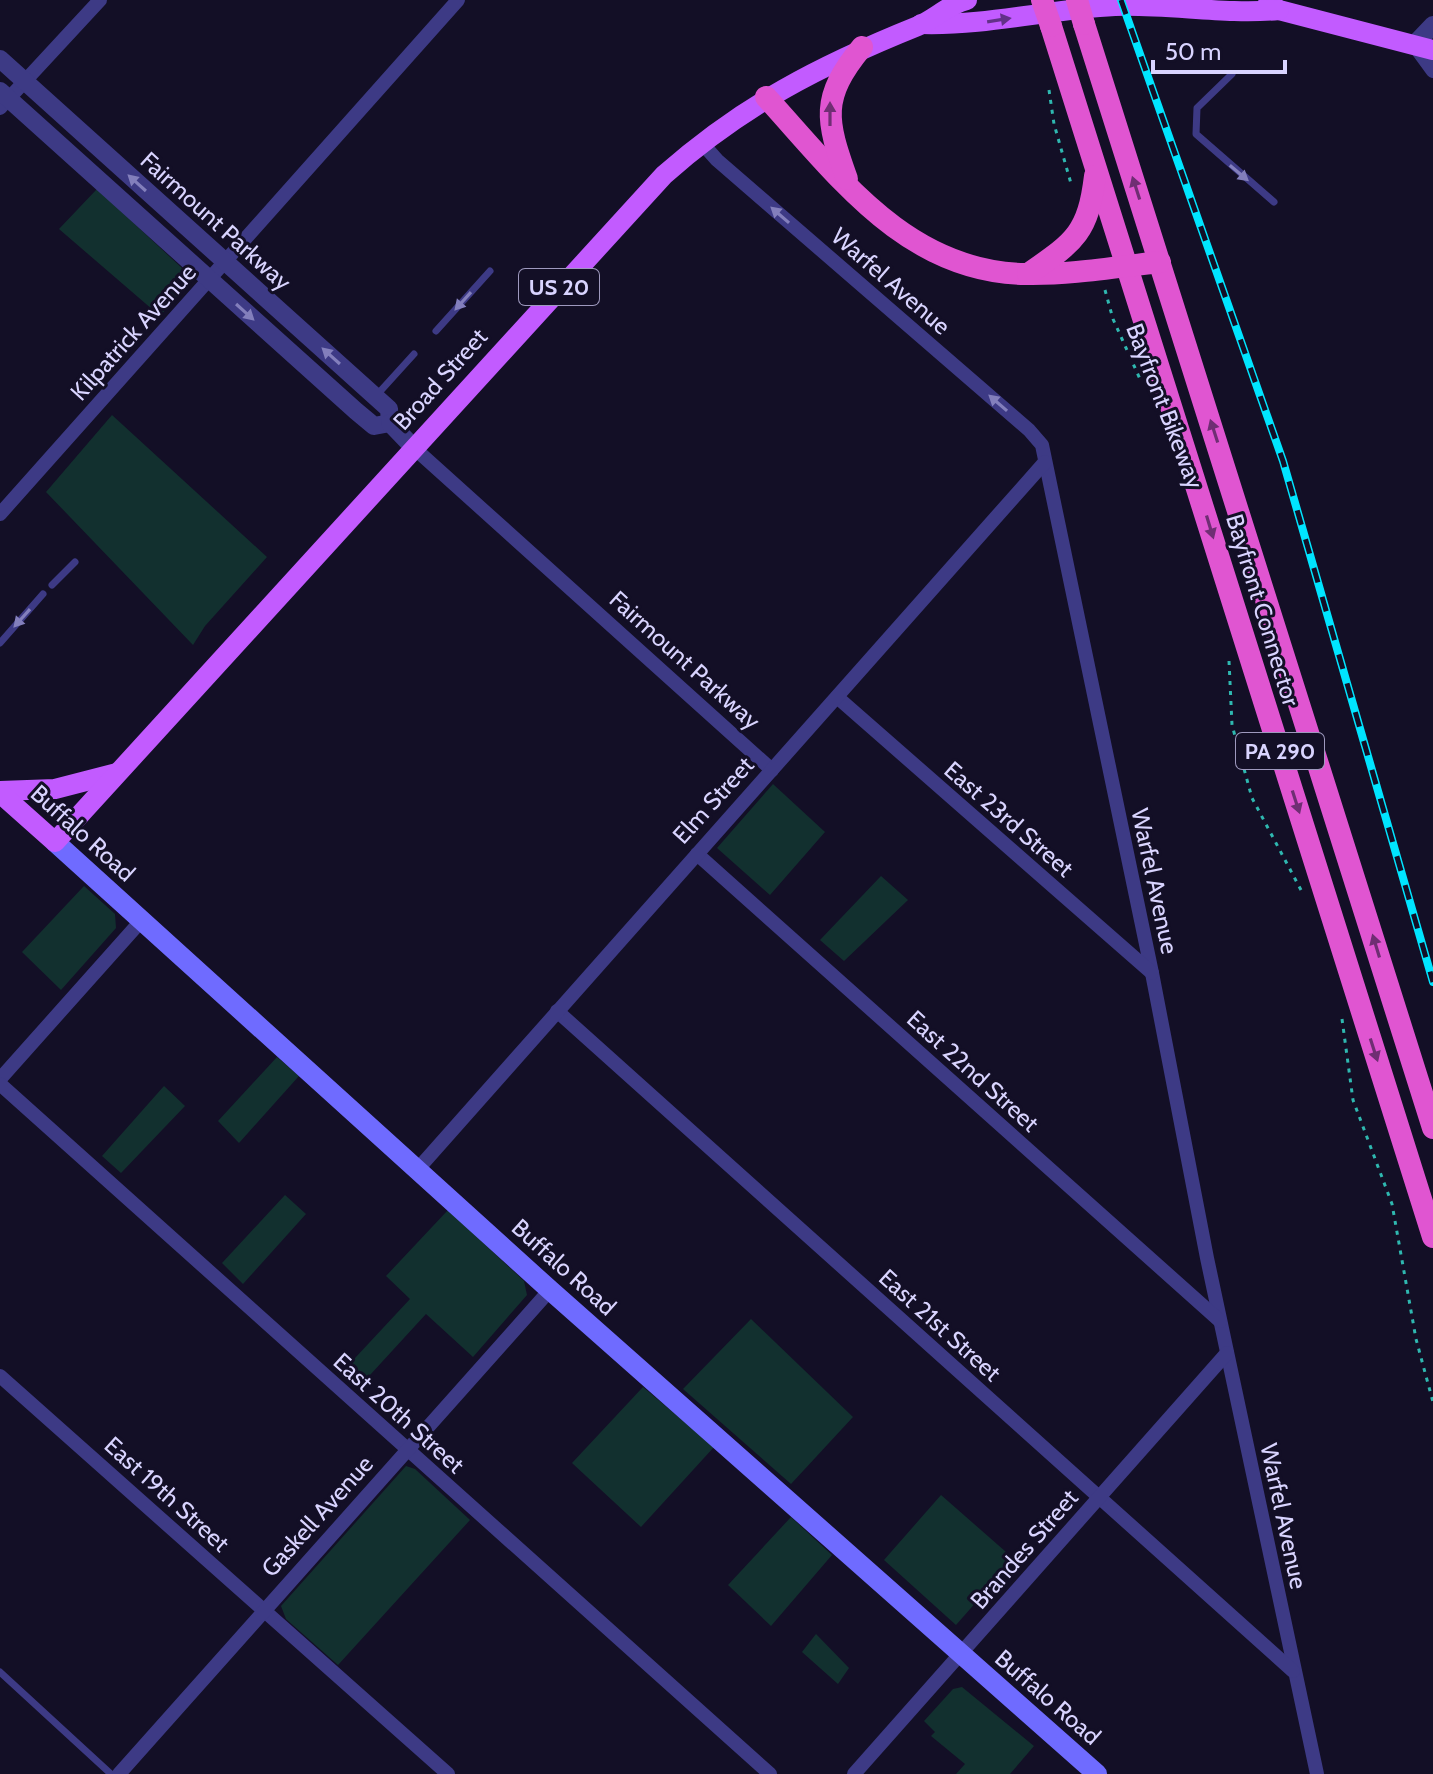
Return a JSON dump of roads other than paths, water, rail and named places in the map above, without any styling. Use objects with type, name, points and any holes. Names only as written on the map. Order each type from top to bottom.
[{"type":"highway","name":"Bayfront Connector","points":[[1042,0],[1433,1237]]},
{"type":"highway","name":"Bayfront Connector","points":[[1077,0],[1433,1128]]},
{"type":"highway","points":[[850,188],[831,132],[829,107],[838,79],[862,47]]},
{"type":"highway","points":[[766,97],[850,188],[895,230],[937,255],[984,270],[1027,275],[1160,262]]},
{"type":"highway","points":[[1027,275],[1057,254],[1086,225],[1096,167]]},
{"type":"main road","name":"Broad Street","points":[[55,842],[641,198],[701,142],[766,97],[862,47],[921,24],[967,0]]},
{"type":"main road","name":"Broad Street","points":[[921,24],[966,25],[1114,6],[1244,13],[1271,5],[1424,48]]},
{"type":"main road","points":[[0,792],[55,789],[117,773]]},
{"type":"main road","name":"Buffalo Road","points":[[0,792],[550,1290],[1097,1774]]},
{"type":"street","points":[[3,99],[24,82],[100,0]]},
{"type":"street","name":"Kilpatrick Avenue","points":[[0,514],[458,0]]},
{"type":"street","points":[[1433,25],[1424,48],[1433,71]]},
{"type":"street","name":"Fairmount Parkway","points":[[0,59],[389,409],[390,423],[413,447],[772,770]]},
{"type":"street","name":"Fairmount Parkway","points":[[3,99],[374,426],[390,423]]},
{"type":"street","name":"Warfel Avenue","points":[[701,142],[717,160],[1029,430],[1042,445],[1152,973],[1220,1321],[1317,1774]]},
{"type":"street","name":"Elm Street","points":[[417,1170],[1045,462]]},
{"type":"street","name":"East 23rd Street","points":[[837,697],[1152,973]]},
{"type":"street","name":"East 22nd Street","points":[[697,854],[1220,1321]]},
{"type":"street","points":[[0,1081],[141,921]]},
{"type":"street","name":"East 21st Street","points":[[557,1011],[1293,1672]]},
{"type":"street","name":"East 20th Street","points":[[0,1081],[770,1774]]},
{"type":"street","name":"Gaskell Avenue","points":[[119,1774],[550,1290]]},
{"type":"street","name":"Brandes Street","points":[[854,1774],[1227,1353]]},
{"type":"street","name":"East 19th Street","points":[[0,1376],[448,1774]]},
{"type":"lane","points":[[1232,74],[1197,108],[1196,134],[1274,202]]},
{"type":"lane","points":[[436,331],[490,271]]},
{"type":"lane","points":[[375,397],[414,354]]},
{"type":"lane","points":[[52,585],[75,562]]},
{"type":"lane","points":[[0,643],[43,594]]},
{"type":"lane","points":[[0,1672],[111,1774]]},
{"type":"railway","points":[[1121,0],[1283,461],[1433,982]]}]
